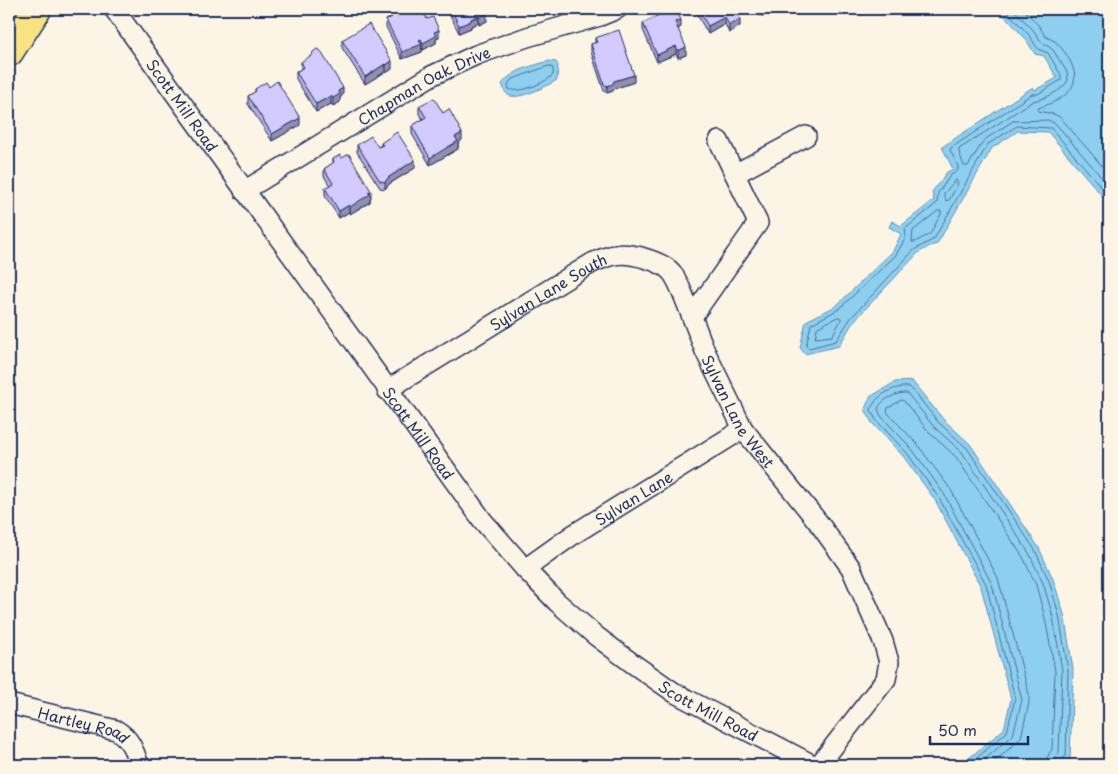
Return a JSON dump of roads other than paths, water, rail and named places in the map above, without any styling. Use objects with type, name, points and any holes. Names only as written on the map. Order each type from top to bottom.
[{"type":"highway","points":[[9,44],[36,9]]},
{"type":"highway","points":[[9,52],[36,9]]},
{"type":"street","name":"Chapman Oak Drive","points":[[244,191],[431,76],[476,55],[617,9]]},
{"type":"street","name":"Scott Mill Road","points":[[115,10],[483,521],[525,569],[557,602],[596,636],[675,693],[812,765]]},
{"type":"street","points":[[735,174],[806,136]]},
{"type":"street","points":[[692,317],[758,223],[719,141]]},
{"type":"street","name":"Sylvan Lane South","points":[[387,390],[606,256],[617,254],[630,255],[661,264],[672,272],[692,317]]},
{"type":"street","name":"Sylvan Lane West","points":[[692,317],[705,351],[743,429],[818,522],[851,568],[885,648],[889,662],[886,679],[819,765]]},
{"type":"street","name":"Sylvan Lane","points":[[525,569],[574,534],[743,429]]},
{"type":"street","name":"Hartley Road","points":[[9,704],[116,730],[123,734],[134,747],[139,765]]},
{"type":"water","points":[[998,9],[1109,9],[1109,204],[1048,132],[1018,131],[992,148],[937,244],[918,253],[853,322],[839,346],[805,354],[800,348],[806,321],[836,306],[893,251],[901,234],[889,227],[892,221],[901,226],[934,200],[932,192],[947,172],[953,169],[942,147],[1033,87],[1035,90],[1057,78],[1044,56],[1035,54],[1025,38]]},
{"type":"water","points":[[549,61],[556,62],[558,65],[557,80],[540,89],[518,96],[506,93],[502,84],[512,75]]},
{"type":"water","points":[[912,381],[943,419],[970,444],[1039,548],[1053,579],[1064,614],[1073,669],[1070,760],[1061,765],[934,765],[944,761],[969,758],[1004,729],[1011,699],[981,587],[935,500],[903,456],[872,423],[865,409],[870,397],[895,382]]}]
